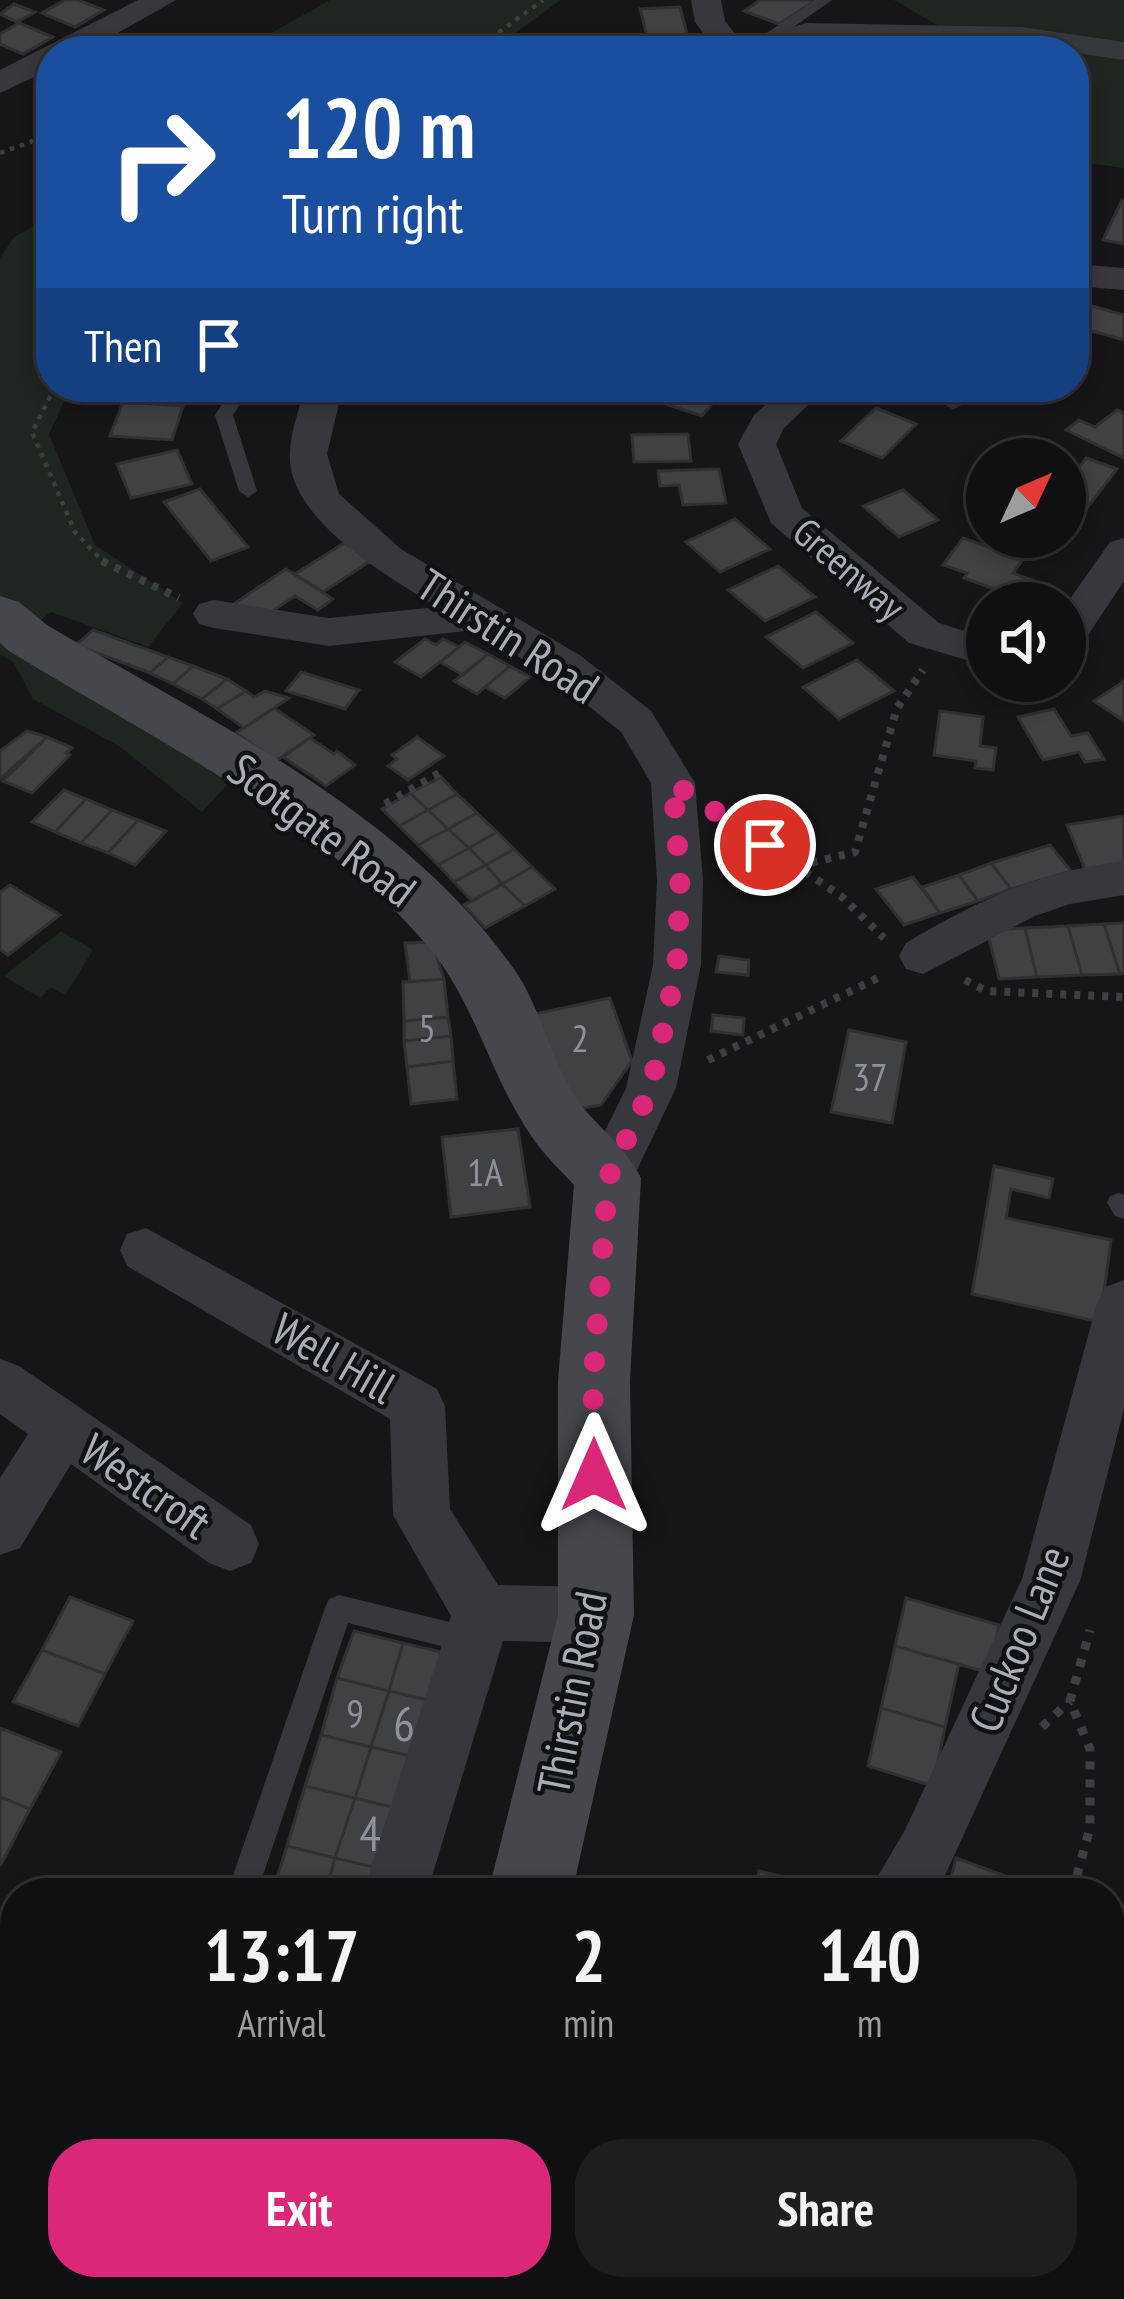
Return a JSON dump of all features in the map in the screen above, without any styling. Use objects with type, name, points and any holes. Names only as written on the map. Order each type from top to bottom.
[{"type":"street","points":[[91,36],[161,0]]},
{"type":"street","points":[[706,0],[710,22],[727,36]]},
{"type":"street","points":[[791,36],[855,32],[1022,36]]},
{"type":"street","points":[[1089,46],[1124,51]]},
{"type":"street","points":[[0,83],[36,65]]},
{"type":"street","points":[[1089,276],[1124,279]]},
{"type":"street","name":"Thirstin Road","points":[[324,402],[308,454],[322,499],[387,558],[566,666],[637,722],[673,783],[680,880],[677,965],[651,1088],[608,1178],[593,1381],[596,1615],[534,1878]]},
{"type":"street","name":"Greenway","points":[[791,402],[767,423],[757,444],[785,514],[924,633],[966,646]]},
{"type":"street","points":[[1086,606],[1124,551]]},
{"type":"street","name":"Scotgate Road","points":[[0,614],[28,638],[284,792],[394,874],[448,929],[494,989],[555,1119],[608,1178]]},
{"type":"street","points":[[214,614],[329,632],[477,616]]},
{"type":"street","points":[[923,956],[988,916],[1087,880],[1124,878]]},
{"type":"street","name":"Well Hill","points":[[146,1250],[417,1406],[422,1515],[478,1627]]},
{"type":"street","name":"Cuckoo Lane","points":[[910,1878],[927,1852],[1051,1581],[1122,1318]]},
{"type":"street","name":"Westcroft","points":[[0,1383],[230,1544]]},
{"type":"street","name":"Westcroft","points":[[0,1529],[63,1427]]},
{"type":"street","points":[[400,1878],[478,1627],[596,1615]]},
{"type":"lane","points":[[763,36],[825,0]]},
{"type":"lane","points":[[232,402],[224,415],[248,491]]},
{"type":"lane","points":[[247,1878],[339,1609],[478,1627]]},
{"type":"path","points":[[494,36],[544,0]]},
{"type":"path","points":[[0,153],[18,150],[36,139]]},
{"type":"path","points":[[47,402],[32,432],[75,532],[105,564],[214,614]]},
{"type":"path","points":[[796,866],[855,852],[897,708],[944,640]]},
{"type":"path","points":[[673,783],[841,896],[896,950],[923,956],[986,991],[1124,997]]},
{"type":"path","points":[[651,1088],[923,956]]},
{"type":"path","points":[[1076,1878],[1090,1828],[1090,1749],[1070,1701],[1094,1615]]},
{"type":"shaded area","points":[[330,0],[561,0],[511,36],[266,36]]},
{"type":"shaded area","points":[[894,0],[1124,0],[1124,168],[1089,163],[1089,36],[956,36]]},
{"type":"shaded area","points":[[36,225],[36,402],[64,402],[49,434],[95,545],[183,603],[148,647],[51,612],[17,640],[236,775],[202,812],[119,746],[33,699],[14,663],[0,654],[0,258],[14,237]]},
{"type":"shaded area","points":[[61,931],[93,950],[65,995],[51,987],[40,998],[4,976]]},
{"type":"building","points":[[65,0],[104,10],[75,27],[42,13]]},
{"type":"building","points":[[760,0],[816,0],[779,24],[744,11]]},
{"type":"building","points":[[14,4],[35,12],[17,22],[0,14]]},
{"type":"building","points":[[680,7],[687,34],[647,36],[640,9]]},
{"type":"building","points":[[19,23],[51,36],[36,36],[36,47],[23,54],[0,44],[0,34]]},
{"type":"building","points":[[1122,200],[1124,244],[1103,240]]},
{"type":"building","points":[[1092,306],[1124,315],[1124,340],[1089,330]]},
{"type":"building","points":[[123,402],[183,406],[172,440],[110,436]]},
{"type":"building","points":[[659,402],[714,402],[702,416]]},
{"type":"building","points":[[876,408],[916,424],[882,458],[841,441]]},
{"type":"building","points":[[1117,410],[1124,413],[1124,458],[1066,430],[1079,420],[1095,427]]},
{"type":"building","points":[[688,434],[691,461],[634,462],[632,435]]},
{"type":"building","points":[[177,450],[192,484],[131,498],[117,464]]},
{"type":"building","points":[[1086,458],[1117,469],[1086,509]]},
{"type":"building","points":[[719,469],[726,503],[683,505],[679,485],[660,486],[658,471]]},
{"type":"building","points":[[200,489],[248,547],[211,561],[164,502]]},
{"type":"building","points":[[903,490],[938,520],[899,537],[863,506]]},
{"type":"building","points":[[735,519],[770,549],[720,572],[686,542]]},
{"type":"building","points":[[963,538],[966,558],[1020,558],[1013,573],[1037,582],[975,582],[964,578],[967,573],[943,565]]},
{"type":"building","points":[[344,543],[372,560],[323,592],[295,574]]},
{"type":"building","points":[[778,566],[815,597],[765,621],[728,590]]},
{"type":"building","points":[[286,569],[333,599],[318,610],[295,596],[268,614],[232,605]]},
{"type":"building","points":[[816,612],[853,643],[803,668],[766,637]]},
{"type":"building","points":[[93,630],[168,657],[150,673],[76,645]]},
{"type":"building","points":[[425,639],[436,645],[443,639],[459,647],[421,677],[395,662]]},
{"type":"building","points":[[465,642],[488,654],[463,675],[440,662]]},
{"type":"building","points":[[488,654],[510,666],[477,694],[454,681]]},
{"type":"building","points":[[168,657],[193,666],[173,684],[150,673]]},
{"type":"building","points":[[857,660],[894,691],[839,719],[803,687]]},
{"type":"building","points":[[193,666],[227,679],[202,699],[173,684]]},
{"type":"building","points":[[510,666],[530,677],[505,698],[485,687]]},
{"type":"building","points":[[301,672],[359,690],[345,709],[286,691]]},
{"type":"building","points":[[227,679],[246,691],[217,709],[202,699]]},
{"type":"building","points":[[1124,681],[1124,721],[1094,701]]},
{"type":"building","points":[[246,691],[254,697],[265,691],[289,698],[244,728],[217,709]]},
{"type":"building","points":[[274,708],[314,735],[276,761],[236,733]]},
{"type":"building","points":[[1054,709],[1071,736],[1088,733],[1104,759],[1085,762],[1079,752],[1043,760],[1018,717]]},
{"type":"building","points":[[940,711],[983,717],[980,746],[996,748],[993,770],[975,768],[976,761],[934,755]]},
{"type":"building","points":[[27,731],[47,737],[0,779],[0,751]]},
{"type":"building","points":[[47,737],[72,748],[66,753],[70,755],[32,793],[3,781]]},
{"type":"building","points":[[417,737],[444,756],[408,780],[388,766],[397,759],[392,755]]},
{"type":"building","points":[[310,738],[355,765],[326,786],[283,757]]},
{"type":"building","points":[[441,777],[457,794],[428,810],[410,793]]},
{"type":"building","points":[[64,790],[86,799],[55,832],[32,822]]},
{"type":"building","points":[[410,793],[428,810],[399,826],[382,809]]},
{"type":"building","points":[[457,794],[477,813],[448,829],[428,810]]},
{"type":"building","points":[[86,799],[112,810],[81,843],[55,832]]},
{"type":"building","points":[[112,810],[138,820],[108,853],[81,843]]},
{"type":"building","points":[[428,810],[448,829],[418,845],[399,826]]},
{"type":"building","points":[[477,813],[497,832],[469,848],[448,829]]},
{"type":"building","points":[[1124,816],[1124,874],[1088,877],[1067,825]]},
{"type":"building","points":[[138,820],[166,831],[135,865],[108,853]]},
{"type":"building","points":[[448,829],[469,848],[438,865],[418,845]]},
{"type":"building","points":[[497,832],[514,849],[486,865],[469,848]]},
{"type":"building","points":[[1050,845],[1071,871],[1011,889],[991,863]]},
{"type":"building","points":[[469,848],[486,865],[454,882],[438,865]]},
{"type":"building","points":[[514,849],[532,867],[502,884],[486,865]]},
{"type":"building","points":[[991,863],[1011,889],[978,901],[959,875]]},
{"type":"building","points":[[486,865],[502,884],[472,901],[454,882]]},
{"type":"building","points":[[532,867],[555,889],[525,906],[502,884]]},
{"type":"building","points":[[959,875],[978,901],[940,913],[922,887]]},
{"type":"building","points":[[913,877],[940,913],[904,925],[876,889]]},
{"type":"building","points":[[502,884],[525,906],[485,928],[464,905]]},
{"type":"building","points":[[10,885],[60,915],[8,955],[0,949],[0,892]]},
{"type":"building","points":[[1124,923],[1124,973],[1120,974],[1104,924]]},
{"type":"building","points":[[1104,924],[1120,974],[1082,975],[1068,926]]},
{"type":"building","points":[[1068,926],[1082,975],[1037,977],[1025,928]]},
{"type":"building","points":[[1025,928],[1037,977],[999,979],[987,930]]},
{"type":"building","points":[[432,942],[444,979],[410,982],[405,943]]},
{"type":"building","points":[[719,956],[749,960],[748,975],[716,972]]},
{"type":"building","points":[[444,979],[448,1017],[404,1021],[403,982]]},
{"type":"building","points":[[610,998],[632,1061],[601,1105],[561,1112],[529,1015]]},
{"type":"building","points":[[713,1015],[744,1018],[743,1035],[711,1031]]},
{"type":"building","points":[[448,1017],[451,1036],[404,1041],[404,1021]]},
{"type":"building","points":[[849,1030],[906,1042],[892,1123],[831,1112]]},
{"type":"building","points":[[451,1036],[453,1061],[407,1067],[404,1041]]},
{"type":"building","points":[[453,1061],[457,1099],[411,1104],[407,1067]]},
{"type":"building","points":[[518,1129],[530,1207],[451,1217],[442,1137]]},
{"type":"building","points":[[994,1166],[1053,1179],[1049,1198],[1011,1189],[1006,1218],[1111,1240],[1100,1322],[972,1294]]},
{"type":"building","points":[[70,1597],[133,1621],[105,1674],[42,1650]]},
{"type":"building","points":[[906,1598],[999,1625],[989,1673],[895,1646]]},
{"type":"building","points":[[354,1631],[403,1643],[389,1691],[337,1678]]},
{"type":"building","points":[[403,1643],[450,1654],[437,1702],[389,1691]]},
{"type":"building","points":[[895,1646],[959,1664],[945,1727],[881,1708]]},
{"type":"building","points":[[42,1650],[105,1674],[78,1726],[13,1702]]},
{"type":"building","points":[[337,1678],[389,1691],[371,1747],[321,1735]]},
{"type":"building","points":[[389,1691],[437,1702],[420,1758],[371,1747]]},
{"type":"building","points":[[881,1708],[945,1727],[933,1786],[868,1766]]},
{"type":"building","points":[[0,1728],[61,1752],[30,1809],[0,1797]]},
{"type":"building","points":[[321,1735],[371,1747],[355,1798],[305,1786]]},
{"type":"building","points":[[371,1747],[420,1758],[404,1810],[355,1798]]},
{"type":"building","points":[[305,1786],[355,1798],[335,1858],[287,1846]]},
{"type":"building","points":[[0,1797],[30,1809],[0,1866]]},
{"type":"building","points":[[355,1798],[404,1810],[386,1870],[335,1858]]},
{"type":"building","points":[[287,1846],[335,1858],[329,1878],[277,1878]]},
{"type":"building","points":[[335,1858],[386,1870],[384,1878],[329,1878]]},
{"type":"building","points":[[956,1858],[1011,1878],[951,1878]]},
{"type":"building","points":[[759,1871],[789,1878],[758,1878]]},
{"type":"route","points":[[594,1475],[593,1381],[608,1178],[651,1088],[677,965],[680,880],[673,783],[765,845]]}]
